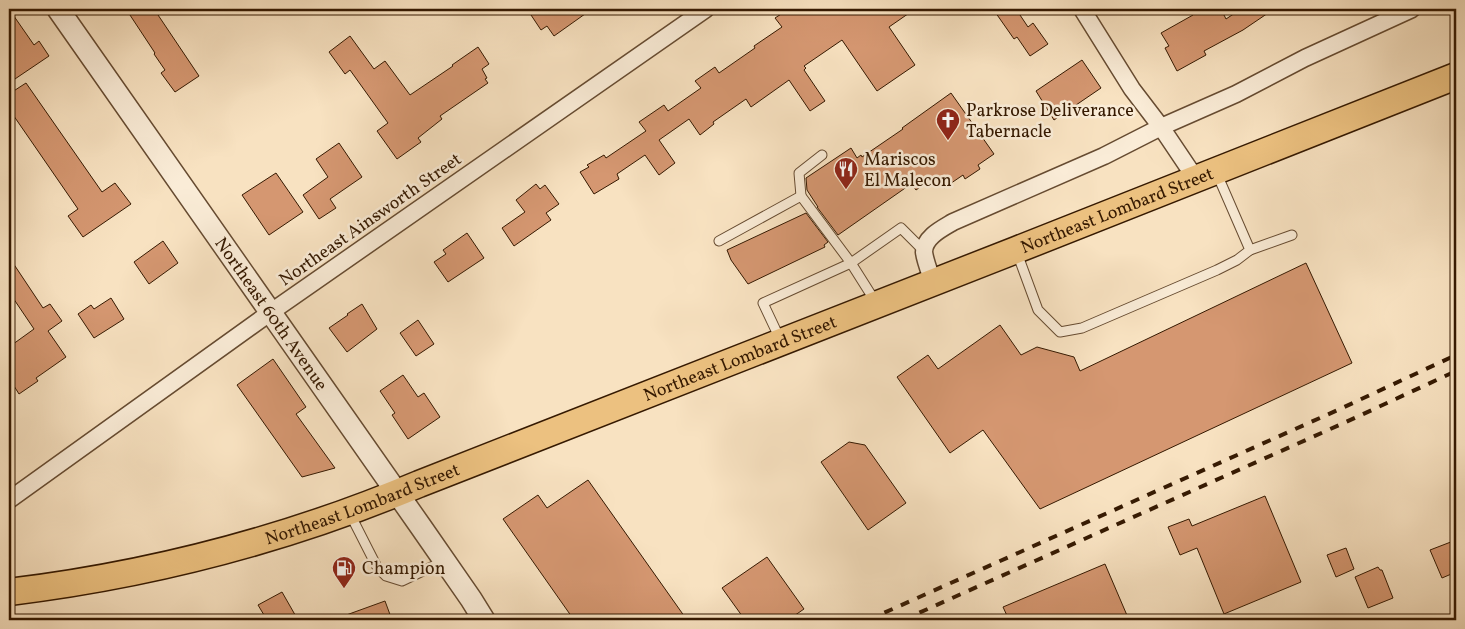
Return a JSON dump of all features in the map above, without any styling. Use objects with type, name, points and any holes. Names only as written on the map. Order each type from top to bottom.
[{"type":"main road","name":"Northeast Lombard Street","points":[[9,592],[93,580],[152,568],[222,551],[328,520],[1456,76]]},
{"type":"street","name":"Northeast 60th Avenue","points":[[58,9],[444,560],[484,620]]},
{"type":"street","name":"Northeast Ainsworth Street","points":[[9,500],[271,312],[706,9]]},
{"type":"street","points":[[1082,9],[1132,89],[1161,128],[1206,175]]},
{"type":"street","points":[[933,282],[924,250],[928,241],[938,231],[953,222],[1212,106],[1305,58],[1412,9]]},
{"type":"lane","points":[[822,155],[799,173],[801,196],[851,263],[877,304]]},
{"type":"lane","points":[[1206,175],[1250,250]]},
{"type":"lane","points":[[719,241],[801,196]]},
{"type":"lane","points":[[781,342],[764,303],[851,263],[901,228],[924,250]]},
{"type":"lane","points":[[1016,250],[1038,310],[1060,332],[1082,328],[1199,278],[1237,260],[1250,250],[1292,235]]},
{"type":"lane","points":[[349,512],[377,567],[386,576],[402,580],[444,560]]},
{"type":"building","points":[[9,9],[34,45],[39,41],[49,56],[9,83]]},
{"type":"building","points":[[126,9],[154,9],[199,76],[175,92],[161,73],[165,70],[155,53]]},
{"type":"building","points":[[527,9],[592,9],[554,36],[547,26],[541,30]]},
{"type":"building","points":[[789,9],[915,9],[889,27],[915,65],[877,91],[842,40],[804,66],[806,68],[804,70],[825,101],[810,111],[789,80],[751,107],[746,99],[713,122],[714,124],[700,135],[689,119],[659,140],[675,163],[659,175],[645,155],[617,174],[619,179],[594,194],[580,172],[589,167],[587,165],[604,155],[606,158],[646,131],[639,122],[664,105],[668,111],[701,88],[695,81],[715,67],[719,73],[755,48],[754,46],[782,27],[775,18]]},
{"type":"building","points":[[993,9],[1016,9],[1028,27],[1033,23],[1048,44],[1030,56],[1017,37],[1014,39]]},
{"type":"building","points":[[1188,9],[1221,9],[1226,19],[1241,9],[1274,9],[1243,30],[1204,51],[1206,55],[1177,71],[1165,48],[1169,46],[1161,33],[1193,15]]},
{"type":"building","points":[[350,36],[374,69],[385,61],[410,95],[478,47],[489,64],[482,69],[488,83],[440,116],[442,119],[418,138],[421,142],[397,159],[377,131],[388,123],[350,70],[345,74],[329,52]]},
{"type":"building","points":[[1082,60],[1101,88],[1054,120],[1036,91]]},
{"type":"building","points":[[26,83],[102,192],[115,183],[131,204],[83,237],[68,216],[78,209],[9,109],[9,94]]},
{"type":"building","points":[[951,93],[994,154],[978,165],[980,169],[965,179],[963,175],[944,188],[936,176],[916,190],[911,184],[838,235],[807,190],[806,178],[851,148],[857,158],[861,155],[862,157]]},
{"type":"building","points":[[339,143],[362,177],[330,199],[336,208],[319,219],[303,195],[328,177],[316,159]]},
{"type":"building","points":[[276,173],[303,212],[269,235],[242,195]]},
{"type":"building","points":[[536,184],[540,189],[545,185],[559,204],[546,213],[551,220],[514,246],[502,228],[525,212],[516,200]]},
{"type":"building","points":[[806,213],[828,242],[824,245],[825,247],[748,284],[731,260],[727,250]]},
{"type":"building","points":[[467,233],[484,258],[448,282],[434,262],[446,254],[443,250]]},
{"type":"building","points":[[163,241],[178,263],[149,284],[134,262]]},
{"type":"building","points":[[9,257],[43,308],[50,304],[62,321],[48,331],[66,357],[36,378],[38,381],[19,394],[9,378],[9,347],[34,329],[9,292]]},
{"type":"building","points":[[1306,263],[1352,363],[1040,509],[983,430],[950,453],[897,377],[928,355],[938,369],[1000,325],[1021,355],[1037,347],[1074,357],[1080,371]]},
{"type":"building","points":[[111,298],[124,319],[94,338],[78,314],[91,305],[94,309]]},
{"type":"building","points":[[362,304],[377,329],[347,352],[329,328]]},
{"type":"building","points":[[418,320],[434,344],[416,356],[400,333]]},
{"type":"building","points":[[273,359],[306,407],[296,414],[335,468],[302,477],[237,385]]},
{"type":"building","points":[[403,375],[418,397],[424,393],[440,417],[408,439],[392,415],[395,413],[380,391]]},
{"type":"building","points":[[849,442],[865,445],[906,503],[868,530],[821,462]]},
{"type":"building","points":[[588,480],[687,620],[574,620],[503,519],[538,495],[547,508]]},
{"type":"building","points":[[1265,496],[1301,582],[1224,614],[1197,548],[1180,555],[1168,527],[1189,519],[1192,526]]},
{"type":"building","points":[[1456,540],[1456,572],[1442,578],[1430,550]]},
{"type":"building","points":[[1346,548],[1354,569],[1336,577],[1327,555]]},
{"type":"building","points":[[767,557],[804,609],[788,620],[745,620],[722,588]]},
{"type":"building","points":[[1105,564],[1129,620],[1009,620],[1003,607]]},
{"type":"building","points":[[1378,567],[1382,570],[1393,598],[1368,608],[1355,577]]},
{"type":"building","points":[[282,592],[298,620],[267,620],[258,605]]},
{"type":"building","points":[[385,601],[392,620],[338,620],[338,618]]},
{"type":"railway","points":[[868,620],[1340,409],[1456,355]]},
{"type":"railway","points":[[903,620],[1456,371]]},
{"type":"place","name":"Parkrose Deliverance Tabernacle","points":[[948,141]]},
{"type":"place","name":"Mariscos El Malecon","points":[[846,190]]},
{"type":"place","name":"Champion","points":[[344,589]]}]
